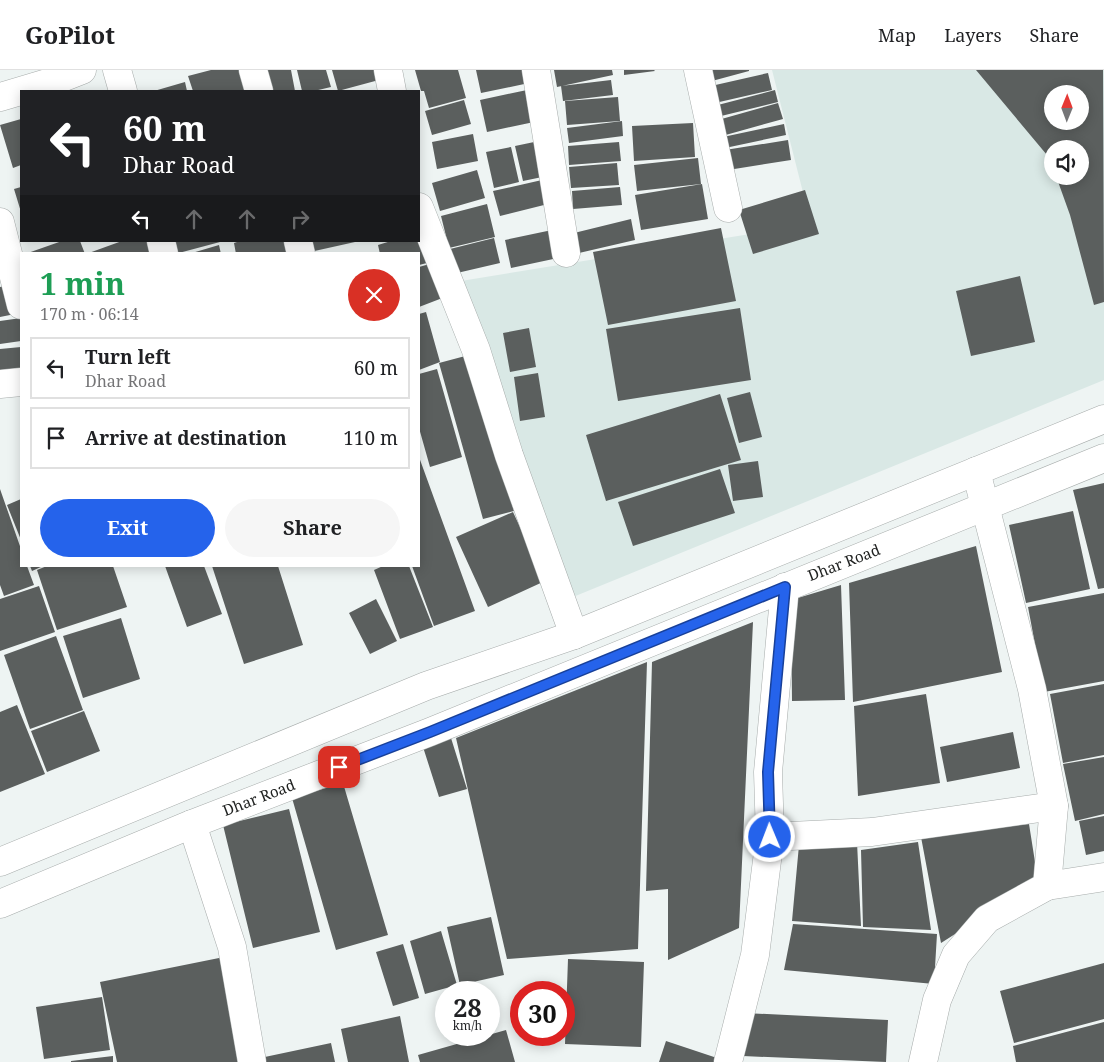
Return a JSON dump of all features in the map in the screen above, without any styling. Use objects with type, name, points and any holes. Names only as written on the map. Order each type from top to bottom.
[{"type":"street","points":[[24,90],[82,70]]},
{"type":"street","points":[[117,70],[123,90]]},
{"type":"street","points":[[253,70],[259,90]]},
{"type":"street","points":[[388,70],[392,90]]},
{"type":"street","points":[[536,70],[543,103],[566,253]]},
{"type":"street","points":[[698,70],[728,208]]},
{"type":"street","points":[[0,97],[20,91]]},
{"type":"street","points":[[420,210],[476,350],[509,455],[574,635]]},
{"type":"street","points":[[0,222],[20,301]]},
{"type":"street","points":[[0,384],[20,382]]},
{"type":"street","points":[[0,862],[426,686],[574,635],[1104,419]]},
{"type":"street","name":"Dhar Road","points":[[0,904],[192,824],[430,732],[785,587],[986,508],[1104,458]]},
{"type":"street","points":[[976,471],[1032,689],[1054,806],[1048,886]]},
{"type":"street","points":[[728,1062],[755,955],[770,837],[768,772],[785,587]]},
{"type":"street","points":[[770,837],[872,832],[1054,806]]},
{"type":"street","points":[[192,824],[232,946],[252,1062]]},
{"type":"street","points":[[923,1062],[937,1000],[956,955],[988,920],[1048,886],[1104,876]]},
{"type":"shaded area","points":[[772,70],[1104,70],[1104,380],[573,597],[461,281],[811,224]]},
{"type":"building","points":[[211,70],[250,70],[256,90],[193,90],[188,76]]},
{"type":"building","points":[[264,70],[291,70],[295,90],[267,90]]},
{"type":"building","points":[[297,70],[326,70],[331,87],[318,90],[302,90]]},
{"type":"building","points":[[332,70],[388,70],[390,77],[338,90]]},
{"type":"building","points":[[415,70],[458,70],[466,98],[429,108],[424,91],[421,91]]},
{"type":"building","points":[[476,70],[526,70],[529,83],[481,93]]},
{"type":"building","points":[[554,70],[612,70],[613,75],[557,87]]},
{"type":"building","points":[[624,70],[654,70],[655,71],[624,75]]},
{"type":"building","points":[[709,70],[749,70],[749,71],[712,81]]},
{"type":"building","points":[[976,70],[1103,70],[1104,302],[1094,305],[1070,215],[1059,185],[1089,185],[1089,140],[1044,140],[1044,151]]},
{"type":"building","points":[[768,73],[772,90],[715,103],[711,86]]},
{"type":"building","points":[[611,80],[613,95],[563,101],[561,86]]},
{"type":"building","points":[[185,82],[187,90],[157,90]]},
{"type":"building","points":[[527,90],[534,122],[487,132],[480,100]]},
{"type":"building","points":[[775,90],[778,102],[717,117],[714,106]]},
{"type":"building","points":[[618,97],[620,121],[567,125],[565,101]]},
{"type":"building","points":[[464,100],[471,124],[432,135],[425,111]]},
{"type":"building","points":[[778,103],[783,119],[722,136],[718,120]]},
{"type":"building","points":[[20,119],[20,165],[13,168],[0,125]]},
{"type":"building","points":[[622,121],[623,136],[569,143],[567,128]]},
{"type":"building","points":[[693,123],[695,157],[634,161],[632,126]]},
{"type":"building","points":[[784,124],[786,135],[725,148],[723,137]]},
{"type":"building","points":[[473,134],[478,161],[437,169],[432,142]]},
{"type":"building","points":[[788,140],[791,160],[728,170],[725,150]]},
{"type":"building","points":[[539,141],[547,176],[523,181],[515,146]]},
{"type":"building","points":[[619,142],[621,161],[569,165],[568,146]]},
{"type":"building","points":[[511,147],[519,182],[494,188],[486,152]]},
{"type":"building","points":[[698,158],[701,184],[637,191],[634,165]]},
{"type":"building","points":[[617,163],[619,185],[571,188],[569,167]]},
{"type":"building","points":[[477,170],[485,198],[440,211],[432,183]]},
{"type":"building","points":[[542,180],[548,204],[500,216],[493,191]]},
{"type":"building","points":[[702,184],[708,219],[641,230],[635,195]]},
{"type":"building","points":[[20,187],[20,209],[14,189]]},
{"type":"building","points":[[620,187],[622,205],[573,209],[572,191]]},
{"type":"building","points":[[805,190],[819,234],[753,254],[739,210]]},
{"type":"building","points":[[487,204],[495,237],[449,248],[441,216]]},
{"type":"building","points":[[631,219],[635,240],[579,253],[574,233]]},
{"type":"building","points":[[721,228],[736,301],[608,325],[593,252]]},
{"type":"building","points":[[552,230],[558,258],[511,268],[505,240]]},
{"type":"building","points":[[494,238],[500,263],[457,273],[450,249]]},
{"type":"building","points":[[59,242],[80,242],[84,252],[31,252]]},
{"type":"building","points":[[119,242],[147,242],[151,252],[92,252]]},
{"type":"building","points":[[171,242],[220,242],[182,252],[174,252]]},
{"type":"building","points":[[291,242],[293,251],[236,252],[234,243]]},
{"type":"building","points":[[307,242],[355,242],[310,252]]},
{"type":"building","points":[[388,242],[420,242],[431,262],[420,265],[420,252],[380,252],[378,245]]},
{"type":"building","points":[[219,245],[221,252],[195,252]]},
{"type":"building","points":[[433,263],[445,297],[420,307],[420,267]]},
{"type":"building","points":[[1020,276],[1035,342],[971,356],[956,291]]},
{"type":"building","points":[[14,284],[20,313],[0,317],[0,287]]},
{"type":"building","points":[[740,308],[751,380],[618,401],[606,329]]},
{"type":"building","points":[[426,312],[440,362],[420,370],[420,314]]},
{"type":"building","points":[[20,318],[20,341],[0,344],[0,321]]},
{"type":"building","points":[[529,328],[536,367],[510,372],[503,333]]},
{"type":"building","points":[[20,347],[20,377],[0,379],[0,349]]},
{"type":"building","points":[[469,355],[514,511],[483,519],[439,363]]},
{"type":"building","points":[[437,369],[462,457],[430,467],[420,432],[420,374]]},
{"type":"building","points":[[538,373],[545,417],[520,421],[514,377]]},
{"type":"building","points":[[750,392],[762,437],[739,443],[727,398]]},
{"type":"building","points":[[720,394],[741,460],[606,501],[586,435]]},
{"type":"building","points":[[420,460],[475,611],[434,626],[412,567],[420,567]]},
{"type":"building","points":[[758,461],[763,497],[733,501],[728,465]]},
{"type":"building","points":[[720,469],[735,513],[633,546],[618,502]]},
{"type":"building","points":[[1104,483],[1104,588],[1098,589],[1073,490]]},
{"type":"building","points":[[0,489],[20,546],[20,567],[27,567],[34,585],[4,596],[0,585]]},
{"type":"building","points":[[20,499],[20,538],[7,505]]},
{"type":"building","points":[[1073,511],[1090,589],[1026,603],[1009,525]]},
{"type":"building","points":[[513,512],[545,581],[488,607],[456,537]]},
{"type":"building","points":[[976,546],[1002,672],[853,702],[849,583]]},
{"type":"building","points":[[30,567],[41,567],[32,571]]},
{"type":"building","points":[[44,567],[113,567],[127,607],[57,630],[37,570]]},
{"type":"building","points":[[165,567],[204,567],[222,614],[187,627]]},
{"type":"building","points":[[212,567],[278,567],[303,645],[244,664]]},
{"type":"building","points":[[381,567],[409,567],[433,627],[400,639],[374,570]]},
{"type":"building","points":[[841,585],[845,700],[792,701],[791,600]]},
{"type":"building","points":[[39,586],[55,632],[0,651],[0,599]]},
{"type":"building","points":[[1104,593],[1104,681],[1044,692],[1028,607]]},
{"type":"building","points":[[376,599],[397,641],[370,654],[349,613]]},
{"type":"building","points":[[121,618],[140,679],[83,698],[63,636]]},
{"type":"building","points":[[753,622],[739,928],[668,960],[668,889],[646,891],[652,662]]},
{"type":"building","points":[[56,636],[83,710],[30,729],[4,655]]},
{"type":"building","points":[[647,662],[638,949],[507,959],[456,738]]},
{"type":"building","points":[[1104,684],[1104,755],[1063,763],[1050,694]]},
{"type":"building","points":[[926,694],[940,783],[858,796],[854,706]]},
{"type":"building","points":[[17,705],[45,774],[0,792],[0,712]]},
{"type":"building","points":[[84,711],[100,751],[47,772],[31,731]]},
{"type":"building","points":[[1013,732],[1020,768],[947,782],[940,747]]},
{"type":"building","points":[[451,738],[467,789],[439,797],[423,747]]},
{"type":"building","points":[[1104,757],[1104,814],[1075,821],[1063,764]]},
{"type":"building","points":[[343,783],[388,935],[336,950],[292,798]]},
{"type":"building","points":[[289,809],[320,932],[253,948],[223,825]]},
{"type":"building","points":[[1104,816],[1104,851],[1086,855],[1079,821]]},
{"type":"building","points":[[1029,824],[1038,881],[941,943],[921,837]]},
{"type":"building","points":[[857,842],[861,926],[792,921],[799,845]]},
{"type":"building","points":[[918,842],[931,930],[863,927],[861,850]]},
{"type":"building","points":[[491,917],[504,975],[478,981],[459,981],[447,927]]},
{"type":"building","points":[[793,924],[937,934],[934,984],[784,970]]},
{"type":"building","points":[[441,931],[456,981],[435,981],[435,991],[425,994],[410,941]]},
{"type":"building","points":[[403,944],[419,998],[393,1006],[376,952]]},
{"type":"building","points":[[224,957],[246,1062],[117,1062],[100,982]]},
{"type":"building","points":[[568,959],[644,962],[641,1047],[575,1044],[575,981],[567,981]]},
{"type":"building","points":[[1104,963],[1104,1019],[1014,1043],[1000,991]]},
{"type":"building","points":[[102,997],[110,1050],[44,1059],[36,1007]]},
{"type":"building","points":[[745,1013],[888,1020],[886,1062],[743,1056]]},
{"type":"building","points":[[400,1016],[409,1062],[348,1062],[341,1029]]},
{"type":"building","points":[[1104,1022],[1104,1062],[1016,1062],[1013,1046]]},
{"type":"building","points":[[506,1030],[515,1062],[420,1062],[418,1055],[450,1046],[500,1046],[500,1032]]},
{"type":"building","points":[[666,1041],[720,1059],[719,1062],[659,1062]]},
{"type":"building","points":[[331,1043],[335,1062],[261,1062],[260,1058]]},
{"type":"building","points":[[113,1056],[113,1062],[71,1062],[71,1061]]},
{"type":"route","points":[[339,767],[430,732],[785,587],[768,772],[770,837]]}]
